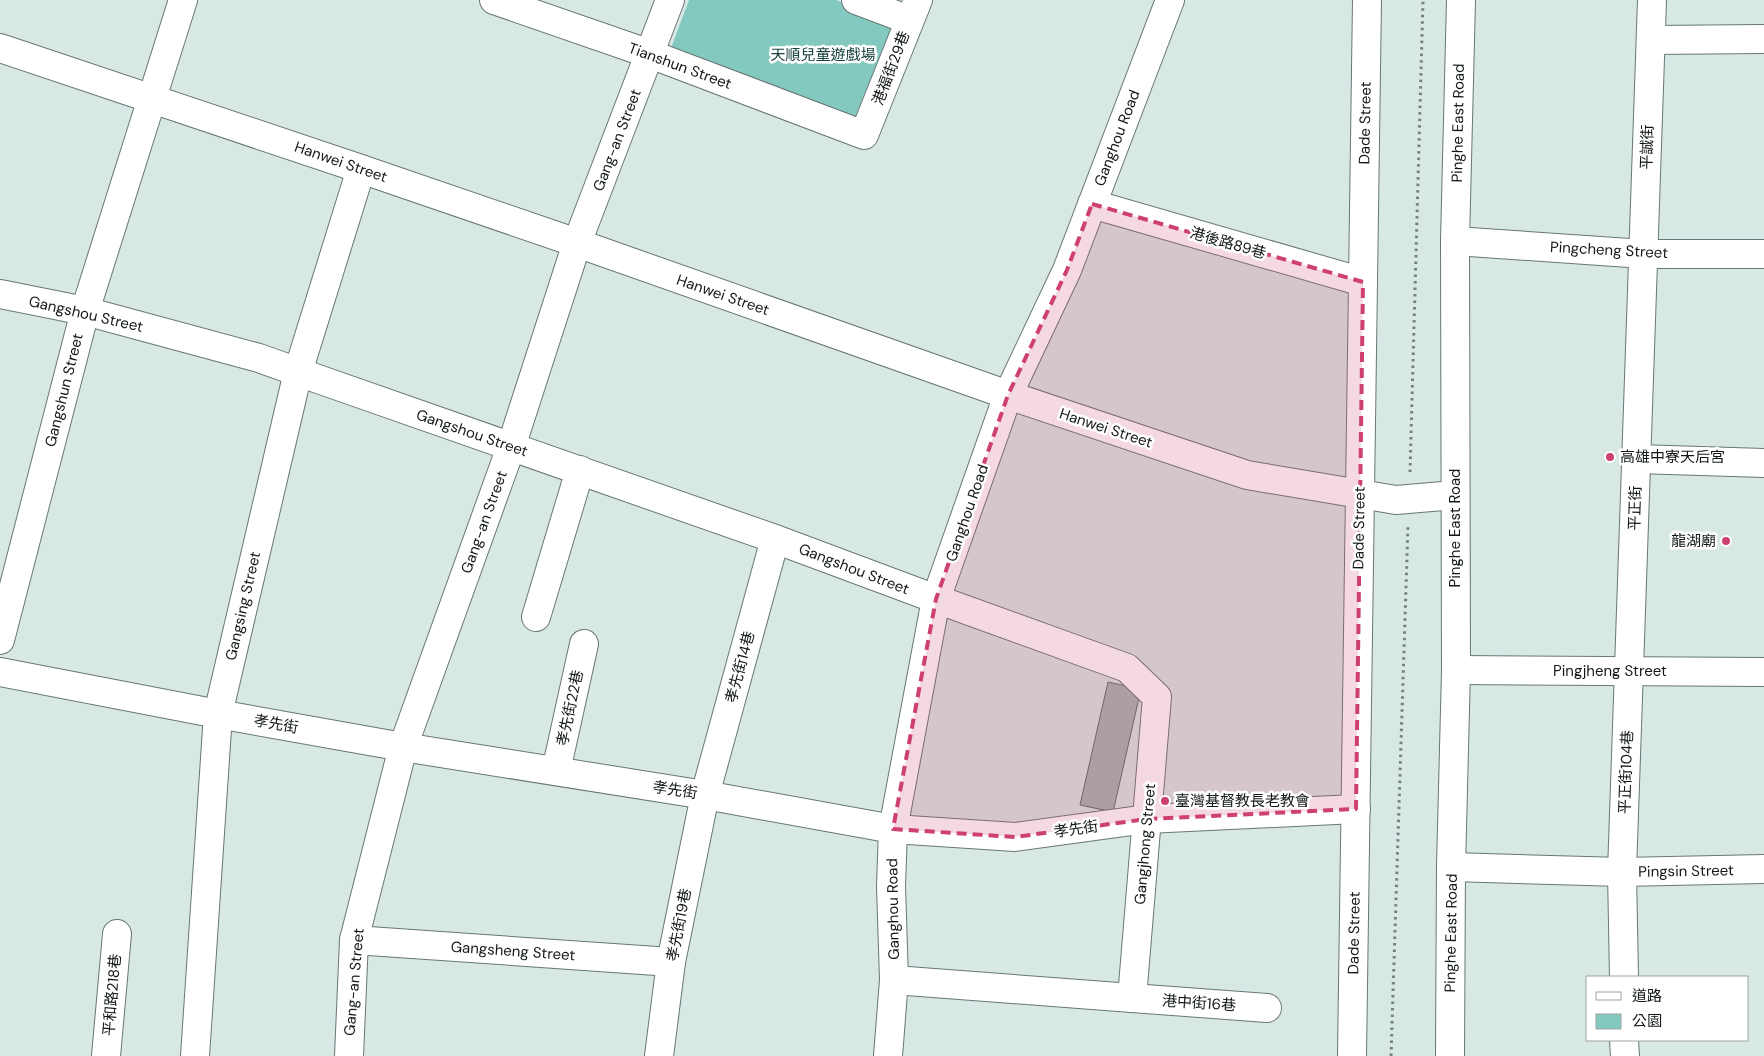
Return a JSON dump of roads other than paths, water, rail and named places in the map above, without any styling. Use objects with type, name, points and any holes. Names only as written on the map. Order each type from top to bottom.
[{"type":"street","name":"Gangshun Street","points":[[0,640],[85,311],[183,0]]},
{"type":"street","name":"Tianshun Street","points":[[494,0],[650,54],[864,135]]},
{"type":"street","name":"Gang-an Street","points":[[349,1056],[354,940],[403,746],[512,447],[577,243],[670,0]]},
{"type":"street","points":[[856,0],[914,10]]},
{"type":"street","name":"Ganghou Road","points":[[888,1056],[894,980],[891,886],[893,829],[936,599],[1008,395],[1067,270],[1170,0]]},
{"type":"street","name":"Dade Street","points":[[1352,1056],[1367,0]]},
{"type":"street","name":"Pinghe East Road","points":[[1450,1056],[1451,867],[1456,670],[1455,241],[1461,0]]},
{"type":"street","name":"平誠街","points":[[1644,254],[1652,0]]},
{"type":"street","name":"港福街29巷","points":[[864,135],[914,10]]},
{"type":"street","points":[[1651,40],[1764,39]]},
{"type":"street","name":"Hanwei Street","points":[[0,48],[362,169],[1008,395],[1247,475],[1396,500],[1455,495]]},
{"type":"street","name":"Gangsing Street","points":[[195,1056],[218,714],[298,372],[362,169]]},
{"type":"street","name":"港後路89巷","points":[[1092,204],[1363,282]]},
{"type":"street","name":"Pingcheng Street","points":[[1455,241],[1644,254],[1764,254]]},
{"type":"street","name":"平正街","points":[[1629,672],[1644,254]]},
{"type":"street","name":"Gangshou Street","points":[[0,294],[85,311],[259,358],[775,539],[936,599]]},
{"type":"street","points":[[1636,459],[1764,463]]},
{"type":"street","points":[[536,617],[580,470]]},
{"type":"street","name":"孝先街14巷","points":[[705,795],[775,539]]},
{"type":"street","name":"Gangjhong Street","points":[[936,599],[1127,668],[1157,698],[1132,998]]},
{"type":"street","name":"孝先街22巷","points":[[556,771],[584,644]]},
{"type":"street","name":"Pingjheng Street","points":[[1456,670],[1764,672]]},
{"type":"street","name":"孝先街","points":[[0,672],[218,714],[705,795],[893,829],[1015,837],[1147,819],[1356,809]]},
{"type":"street","name":"平正街104巷","points":[[1622,872],[1629,672]]},
{"type":"street","name":"孝先街19巷","points":[[659,1056],[671,962],[705,795]]},
{"type":"street","points":[[1451,867],[1622,872]]},
{"type":"street","name":"Pingsin Street","points":[[1624,976],[1622,872],[1764,869]]},
{"type":"street","name":"平和路218巷","points":[[106,1056],[117,934]]},
{"type":"street","name":"Gangsheng Street","points":[[354,940],[671,962]]},
{"type":"street","points":[[894,980],[1132,998]]},
{"type":"street","name":"港中街16巷","points":[[1132,998],[1267,1008]]},
{"type":"street","points":[[1624,1041],[1625,1056]]},
{"type":"place","name":"高雄中寮天后宮","points":[[1610,457]]},
{"type":"place","name":"龍湖廟","points":[[1726,541]]},
{"type":"place","name":"臺灣基督教長老教會","points":[[1165,801]]},
{"type":"park label","name":"天順兒童遊戲場","points":[[823,55]]}]
